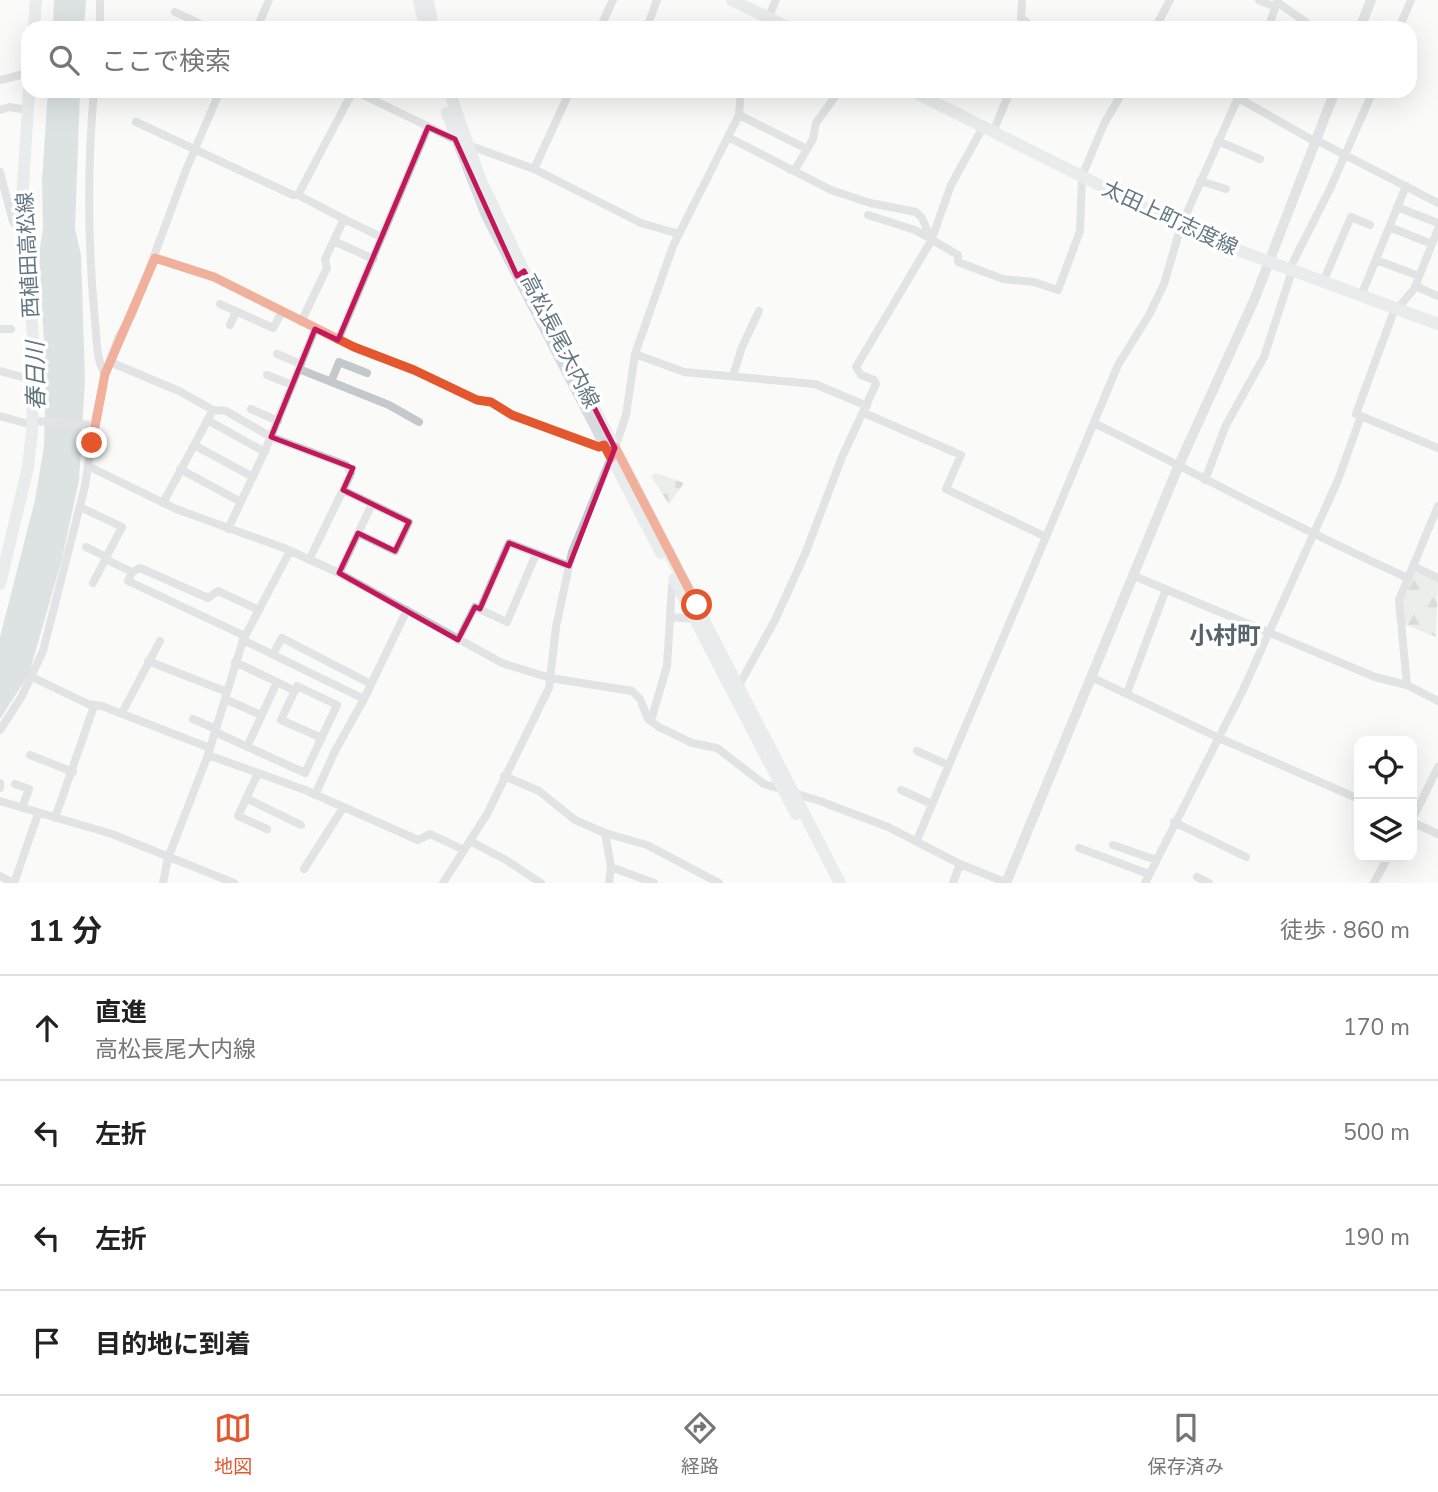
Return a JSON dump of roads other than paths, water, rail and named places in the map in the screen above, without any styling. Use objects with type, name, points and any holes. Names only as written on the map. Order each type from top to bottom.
[{"type":"main road","points":[[34,21],[36,0]]},
{"type":"main road","points":[[419,0],[424,21]]},
{"type":"main road","points":[[428,0],[432,21]]},
{"type":"main road","points":[[732,0],[768,21]]},
{"type":"main road","name":"西植田高松線","points":[[0,584],[38,423],[23,234],[29,98]]},
{"type":"main road","name":"高松長尾大内線","points":[[444,98],[520,273],[694,619],[737,690]]},
{"type":"main road","name":"高松長尾大内線","points":[[451,98],[461,142]]},
{"type":"main road","name":"太田上町志度線","points":[[926,98],[1181,226],[1268,262],[1438,324]]},
{"type":"main road","name":"高松長尾大内線","points":[[610,450],[737,690],[831,883]]},
{"type":"main road","name":"高松長尾大内線","points":[[789,793],[840,883]]},
{"type":"street","points":[[100,0],[100,21]]},
{"type":"street","points":[[260,21],[269,0]]},
{"type":"street","points":[[604,21],[613,0]]},
{"type":"street","points":[[650,21],[657,0]]},
{"type":"street","points":[[770,21],[776,0]]},
{"type":"street","points":[[1022,0],[1021,18],[1025,21]]},
{"type":"street","points":[[1159,21],[1170,0]]},
{"type":"street","points":[[1259,0],[1277,3],[1304,21]]},
{"type":"street","points":[[1363,21],[1371,0]]},
{"type":"street","points":[[1402,21],[1410,0]]},
{"type":"street","points":[[1271,21],[1277,3]]},
{"type":"street","points":[[175,12],[194,21]]},
{"type":"street","points":[[0,80],[21,75]]},
{"type":"street","points":[[94,98],[90,148],[90,277],[99,356],[105,374]]},
{"type":"street","points":[[0,730],[32,677],[49,633],[80,507],[88,466],[91,425],[105,374],[155,258],[186,170],[217,98]]},
{"type":"street","points":[[298,195],[350,98]]},
{"type":"street","points":[[368,98],[461,142],[534,169],[640,223],[679,234]]},
{"type":"street","points":[[534,169],[567,98]]},
{"type":"street","points":[[443,883],[487,814],[545,697],[569,566],[610,450],[626,415],[635,354],[679,234],[730,138],[739,115],[740,98]]},
{"type":"street","points":[[790,170],[796,168],[807,149],[816,123],[834,98]]},
{"type":"street","points":[[737,690],[775,620],[806,554],[842,457],[876,381],[861,375],[856,367],[930,237],[951,185],[1006,98]]},
{"type":"street","points":[[868,215],[901,224],[930,237],[958,255],[958,262],[1003,279],[1034,282],[1058,290],[1080,231],[1082,177],[1104,124],[1119,98]]},
{"type":"street","points":[[917,840],[1118,365],[1149,315],[1164,284],[1181,226],[1238,98]]},
{"type":"street","points":[[1246,98],[1316,141],[1438,203]]},
{"type":"street","points":[[88,466],[163,503],[290,551],[338,573],[502,663],[550,678],[632,691],[640,699],[648,719],[670,734],[717,748],[752,777],[789,793],[820,800],[917,840],[960,864],[1007,883],[1178,467],[1268,262],[1332,98]]},
{"type":"street","points":[[1205,480],[1226,425],[1264,357],[1290,270],[1331,189],[1370,98]]},
{"type":"street","points":[[0,110],[9,107],[28,110]]},
{"type":"street","points":[[739,115],[807,149]]},
{"type":"street","points":[[136,122],[298,195],[381,237]]},
{"type":"street","points":[[338,340],[428,127]]},
{"type":"street","points":[[730,138],[790,170],[846,195],[916,212],[922,218],[930,237]]},
{"type":"street","points":[[1218,141],[1260,159]]},
{"type":"street","points":[[0,172],[13,222],[23,234]]},
{"type":"street","points":[[1200,181],[1226,189]]},
{"type":"street","points":[[1361,296],[1406,186]]},
{"type":"street","points":[[1397,207],[1438,223]]},
{"type":"street","points":[[1323,282],[1351,217],[1370,225]]},
{"type":"street","points":[[301,322],[327,268],[325,259],[344,219]]},
{"type":"street","points":[[1389,228],[1432,244]]},
{"type":"street","points":[[1438,229],[1415,286],[1396,309],[1369,372],[1356,414],[1438,448]]},
{"type":"street","points":[[334,241],[373,259]]},
{"type":"street","points":[[155,258],[214,277],[338,340],[414,370],[477,400],[491,402],[545,428],[610,450]]},
{"type":"street","points":[[1376,260],[1419,276]]},
{"type":"street","points":[[1415,286],[1438,296]]},
{"type":"street","points":[[220,304],[273,328],[282,312]]},
{"type":"street","points":[[733,376],[742,347],[759,311]]},
{"type":"street","points":[[230,326],[236,312]]},
{"type":"street","points":[[0,329],[11,329]]},
{"type":"street","points":[[228,529],[265,452],[315,329]]},
{"type":"street","points":[[278,354],[331,382],[389,405],[419,422]]},
{"type":"street","points":[[635,354],[684,372],[816,384],[961,455],[946,489],[1046,537]]},
{"type":"street","points":[[110,362],[179,391],[213,410],[226,411],[271,437],[346,465],[351,473],[309,560]]},
{"type":"street","points":[[331,382],[339,362],[367,373]]},
{"type":"street","points":[[0,370],[33,380]]},
{"type":"street","points":[[268,374],[292,385]]},
{"type":"street","points":[[251,409],[278,421]]},
{"type":"street","points":[[163,503],[213,410]]},
{"type":"street","points":[[0,416],[38,423],[91,425]]},
{"type":"street","points":[[1145,883],[1269,632],[1313,536],[1361,416]]},
{"type":"street","points":[[207,420],[265,452]]},
{"type":"street","points":[[1094,423],[1253,502],[1313,536],[1406,577]]},
{"type":"street","points":[[194,445],[253,477]]},
{"type":"street","points":[[180,469],[241,502]]},
{"type":"street","points":[[343,490],[409,522],[395,551],[358,533]]},
{"type":"street","points":[[338,573],[372,504]]},
{"type":"street","points":[[1407,685],[1399,600],[1406,577],[1438,506]]},
{"type":"street","points":[[80,507],[122,527],[93,583]]},
{"type":"street","points":[[480,609],[509,543],[569,566]]},
{"type":"street","points":[[86,547],[132,572]]},
{"type":"street","points":[[163,883],[168,858],[209,752],[244,638],[290,551]]},
{"type":"street","points":[[458,640],[475,607],[507,622],[536,554]]},
{"type":"street","points":[[1413,566],[1438,578]]},
{"type":"street","points":[[259,610],[218,591],[208,598],[140,568],[132,572],[128,582],[364,699]]},
{"type":"street","points":[[1134,576],[1375,677],[1407,685],[1438,701]]},
{"type":"street","points":[[648,719],[652,716],[667,666],[672,586],[676,583]]},
{"type":"street","points":[[1127,693],[1166,589]]},
{"type":"street","points":[[315,795],[407,610]]},
{"type":"street","points":[[671,617],[694,619]]},
{"type":"street","points":[[273,654],[282,638],[371,684]]},
{"type":"street","points":[[122,713],[160,641]]},
{"type":"street","points":[[148,661],[225,695],[261,715]]},
{"type":"street","points":[[235,662],[295,691]]},
{"type":"street","points":[[32,677],[94,706],[122,713],[418,841],[430,834],[464,850]]},
{"type":"street","points":[[1091,677],[1217,737],[1354,797]]},
{"type":"street","points":[[247,747],[277,682]]},
{"type":"street","points":[[193,719],[305,773],[322,738],[337,705],[297,686],[281,720],[322,738]]},
{"type":"street","points":[[55,817],[94,706]]},
{"type":"street","points":[[917,751],[948,765]]},
{"type":"street","points":[[30,755],[73,772]]},
{"type":"street","points":[[1417,810],[1438,766]]},
{"type":"street","points":[[258,773],[238,816],[267,829]]},
{"type":"street","points":[[504,776],[540,791],[575,820],[604,833],[647,845],[719,883]]},
{"type":"street","points":[[15,784],[33,791],[22,808]]},
{"type":"street","points":[[901,790],[932,804]]},
{"type":"street","points":[[246,798],[301,825]]},
{"type":"street","points":[[0,801],[112,834],[234,883]]},
{"type":"street","points":[[304,869],[343,808]]},
{"type":"street","points":[[0,876],[14,883],[38,814]]},
{"type":"street","points":[[1174,821],[1246,857]]},
{"type":"street","points":[[1417,824],[1438,834]]},
{"type":"street","points":[[604,833],[611,867],[609,883]]},
{"type":"street","points":[[470,841],[541,883]]},
{"type":"street","points":[[1113,845],[1156,860]]},
{"type":"street","points":[[1079,848],[1149,874]]},
{"type":"street","points":[[1374,883],[1385,862]]},
{"type":"street","points":[[953,883],[960,864]]},
{"type":"street","points":[[611,867],[654,883]]},
{"type":"street","points":[[1197,877],[1209,883]]},
{"type":"district","name":"小村町","points":[[1225,636]]},
{"type":"water label","name":"春日川","points":[[36,376]]}]
